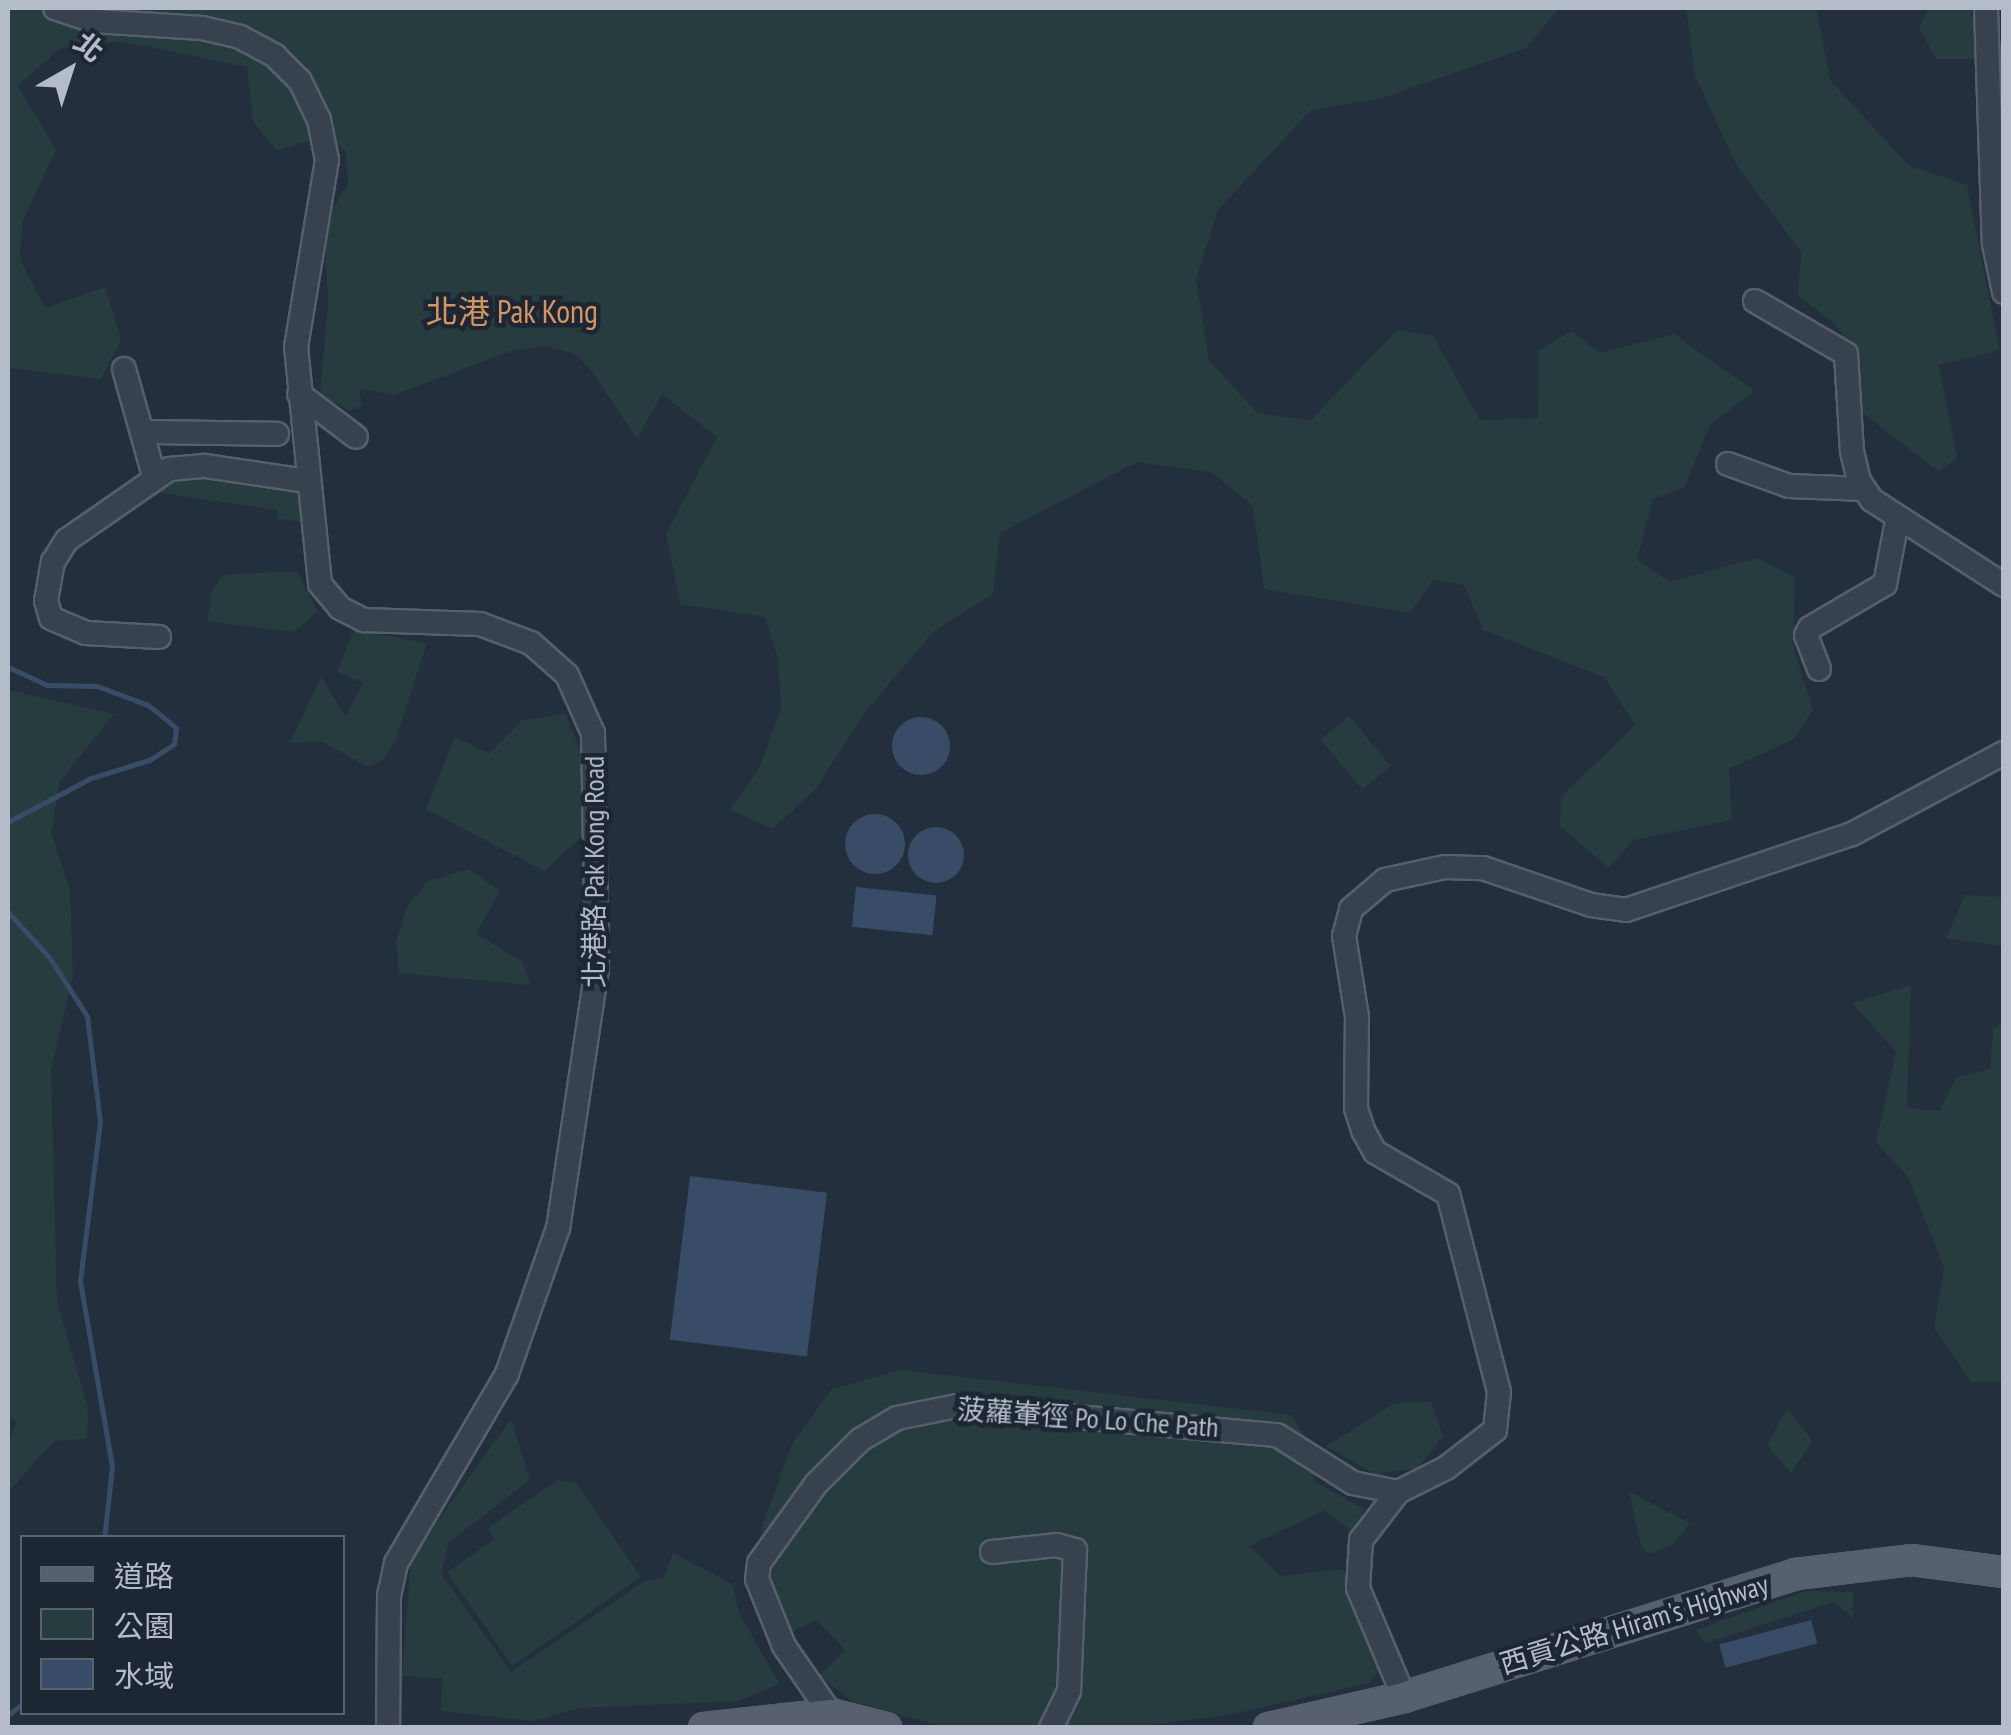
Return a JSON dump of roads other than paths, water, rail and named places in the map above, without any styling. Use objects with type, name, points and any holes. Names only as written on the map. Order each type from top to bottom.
[{"type":"main road","name":"西貢公路 Hiram's Highway","points":[[1269,1728],[1404,1697],[1796,1574],[1911,1560],[2004,1572]]},
{"type":"main road","points":[[704,1728],[831,1714],[886,1728]]},
{"type":"street","name":"北港路 Pak Kong Road","points":[[55,8],[94,21],[240,37],[275,56],[304,88],[327,160],[296,347],[314,569],[335,604],[372,622],[480,624],[531,642],[574,684],[590,719],[596,759],[597,968],[561,1212],[507,1374],[396,1563],[389,1595],[388,1728]]},
{"type":"street","points":[[1986,8],[1994,244],[2004,292]]},
{"type":"street","points":[[1756,301],[1846,354],[1852,451],[1864,489],[1897,521],[2004,585]]},
{"type":"street","points":[[124,368],[154,476]]},
{"type":"street","points":[[299,394],[356,438]]},
{"type":"street","points":[[142,432],[277,434]]},
{"type":"street","points":[[1728,464],[1788,486],[1864,489]]},
{"type":"street","points":[[160,637],[67,630],[51,618],[46,604],[54,562],[67,540],[154,476],[205,466],[306,481]]},
{"type":"street","points":[[1819,668],[1806,636],[1810,628],[1884,584],[1897,521]]},
{"type":"street","points":[[1404,1697],[1358,1588],[1356,1564],[1375,1516],[1398,1492],[1446,1468],[1495,1430],[1499,1392],[1448,1194],[1376,1152],[1360,1119],[1357,1016],[1344,936],[1352,909],[1365,893],[1408,871],[1483,868],[1591,905],[1626,910],[1852,834],[2004,753]]},
{"type":"street","name":"菠蘿輋徑 Po Lo Che Path","points":[[831,1714],[784,1646],[756,1579],[759,1563],[816,1484],[860,1440],[898,1418],[957,1406],[1277,1434],[1353,1483],[1398,1492]]},
{"type":"street","points":[[992,1552],[1068,1544],[1075,1550],[1069,1691],[1051,1728]]},
{"type":"water","points":[[921,717],[941,726],[950,746],[941,766],[921,775],[901,766],[892,746],[901,726]]},
{"type":"water","points":[[875,814],[896,823],[905,844],[896,865],[875,874],[854,865],[845,844],[854,823]]},
{"type":"water","points":[[936,827],[956,835],[964,855],[956,875],[936,883],[916,875],[908,855],[916,835]]},
{"type":"water","points":[[856,887],[937,895],[932,935],[852,927]]},
{"type":"water","points":[[690,1176],[827,1193],[807,1357],[670,1340]]},
{"type":"water","points":[[1811,1620],[1817,1643],[1725,1668],[1719,1645]]},
{"type":"waterway","points":[[8,667],[47,685],[97,686],[148,705],[176,728],[174,744],[149,760],[91,778],[8,822]]},
{"type":"waterway","points":[[8,912],[49,957],[87,1016],[100,1122],[80,1281],[112,1467],[104,1535]]},
{"type":"waterway","points":[[8,1715],[20,1706]]},
{"type":"district","name":"北港 Pak Kong","points":[[512,311]]}]
